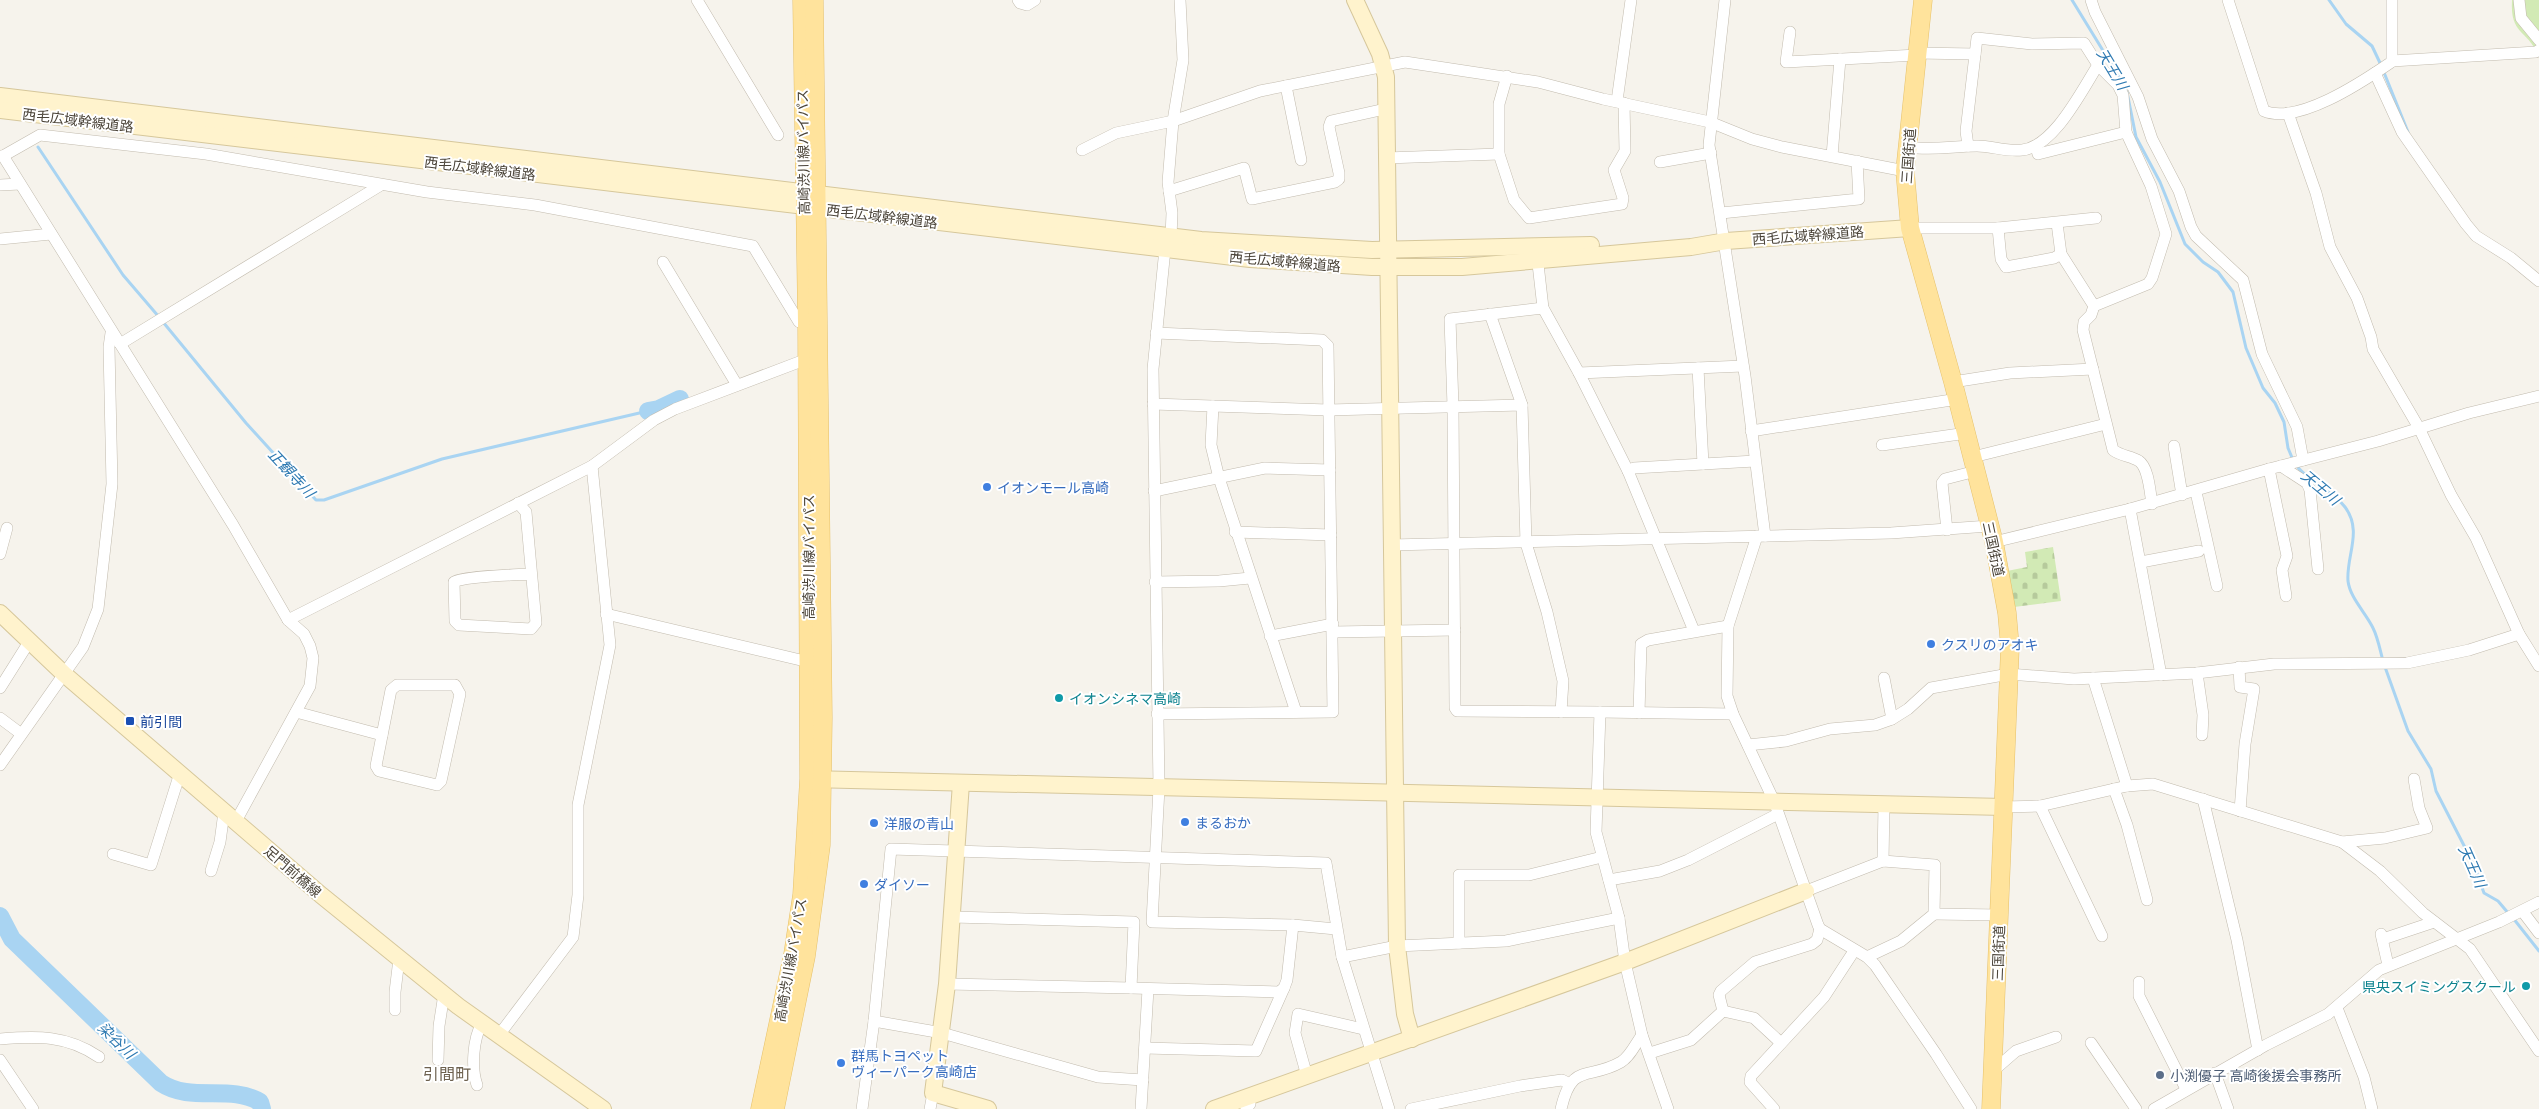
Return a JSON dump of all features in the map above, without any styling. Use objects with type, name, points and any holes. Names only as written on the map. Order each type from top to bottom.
[{"type":"main road","name":"高崎渋川線バイパス","points":[[760,1109],[794,946],[816,780],[811,200],[802,0]]},
{"type":"main road","name":"高崎渋川線バイパス","points":[[775,1109],[815,899],[821,845],[809,662],[807,322],[814,0]]},
{"type":"main road","name":"三国街道","points":[[1923,0],[1905,171],[1910,228],[1954,382],[1975,464],[2007,614],[2009,674],[1991,1109]]},
{"type":"street","points":[[697,0],[778,135]]},
{"type":"street","points":[[1018,0],[1020,3],[1027,4],[1035,0]]},
{"type":"street","points":[[1180,0],[1183,60],[1173,121],[1169,191],[1172,213],[1156,333],[1153,404],[1159,788],[1152,922],[1293,925],[1336,929]]},
{"type":"street","points":[[1355,0],[1385,68],[1397,946],[1405,1014],[1412,1039]]},
{"type":"street","points":[[1507,76],[1499,104],[1499,154],[1514,200],[1526,217],[1622,204],[1623,198],[1614,170],[1624,151],[1620,102],[1631,0]]},
{"type":"street","points":[[1723,1011],[1719,995],[1721,991],[1755,962],[1812,944],[1817,940],[1820,929],[1776,808],[1733,714],[1727,696],[1728,626],[1761,536],[1755,461],[1743,366],[1726,240],[1708,135],[1725,0]]},
{"type":"street","points":[[2091,0],[2094,12],[2138,97],[2152,140],[2179,192],[2191,227],[2196,236],[2243,280],[2262,354],[2297,427],[2303,460]]},
{"type":"street","points":[[2228,0],[2264,111],[2288,114],[2323,102],[2375,73],[2392,61],[2536,52],[2539,50]]},
{"type":"street","points":[[2392,0],[2392,61]]},
{"type":"street","points":[[2520,0],[2521,18],[2539,40]]},
{"type":"street","points":[[1790,32],[1786,62],[1917,54],[1975,54]]},
{"type":"street","points":[[1968,146],[1966,131],[1977,38],[2032,44],[2084,43],[2098,65],[2118,85],[2122,95],[2126,132],[2151,186],[2166,234],[2152,278],[2148,284],[2094,306],[2091,315],[2084,322],[2083,330],[2112,450],[2119,455],[2139,461],[2145,469],[2152,504]]},
{"type":"street","points":[[1832,156],[1840,59]]},
{"type":"street","points":[[1082,150],[1116,133],[1173,121],[1260,91],[1385,68],[1405,62],[1507,76],[1710,122],[1752,139],[1905,171]]},
{"type":"street","points":[[1908,147],[1935,150],[1968,146],[2022,150],[2036,147],[2059,124],[2098,65]]},
{"type":"street","points":[[2375,73],[2402,132],[2466,224],[2476,236],[2511,258],[2539,281]]},
{"type":"street","points":[[1286,86],[1302,159]]},
{"type":"street","name":"西毛広域幹線道路","points":[[0,96],[811,200],[1168,243],[1250,259],[1387,267],[1462,267],[1536,252]]},
{"type":"street","points":[[1169,191],[1244,168],[1252,199],[1335,182],[1340,179],[1329,127],[1331,121],[1386,109]]},
{"type":"street","name":"西毛広域幹線道路","points":[[0,110],[811,200]]},
{"type":"street","points":[[2288,114],[2316,193],[2334,258],[2357,298],[2371,337],[2373,349],[2419,428],[2451,496],[2476,538],[2518,634],[2539,666]]},
{"type":"street","points":[[2036,147],[2038,154],[2126,132]]},
{"type":"street","points":[[211,872],[230,817],[296,712],[310,686],[313,658],[304,634],[288,620],[233,525],[2,156],[40,135],[206,154],[381,185],[534,205],[753,246],[799,322],[807,322]]},
{"type":"street","points":[[1660,162],[1711,153]]},
{"type":"street","points":[[1386,158],[1499,154]]},
{"type":"street","points":[[1721,214],[1859,199],[1857,161]]},
{"type":"street","points":[[0,185],[20,184]]},
{"type":"street","points":[[120,344],[381,185]]},
{"type":"street","points":[[1910,228],[1998,228],[2096,218]]},
{"type":"street","points":[[2057,223],[2061,254],[2094,306]]},
{"type":"street","name":"西毛広域幹線道路","points":[[1168,243],[1387,250],[1536,252],[1707,244],[1726,240],[1910,228]]},
{"type":"street","points":[[1998,228],[2001,259],[2006,267],[2054,258],[2061,254]]},
{"type":"street","points":[[0,239],[51,234]]},
{"type":"street","points":[[1536,252],[1543,308],[1579,373],[1628,471],[1694,631]]},
{"type":"street","points":[[663,262],[737,385]]},
{"type":"street","points":[[1543,308],[1450,319],[1454,406],[1455,708],[1457,711],[1733,714]]},
{"type":"street","points":[[1490,314],[1522,405],[1526,543],[1547,612],[1564,681],[1561,712]]},
{"type":"street","points":[[0,765],[20,733],[83,647],[98,609],[112,484],[109,347],[112,333]]},
{"type":"street","points":[[1156,333],[1322,340],[1328,346],[1333,628],[1333,712],[1157,714]]},
{"type":"street","points":[[288,620],[592,466],[654,420],[675,409],[807,359]]},
{"type":"street","points":[[1579,373],[1743,366]]},
{"type":"street","points":[[1698,368],[1703,464]]},
{"type":"street","points":[[1954,382],[2010,373],[2093,369]]},
{"type":"street","points":[[1391,545],[1526,543],[1947,530],[1991,534],[2152,504],[2469,412],[2539,396]]},
{"type":"street","points":[[1751,431],[1958,399]]},
{"type":"street","points":[[1153,404],[1328,410],[1522,405]]},
{"type":"street","points":[[1213,406],[1211,445],[1219,478],[1250,578],[1296,712]]},
{"type":"street","points":[[1947,530],[1942,483],[1945,478],[1975,464],[2106,424]]},
{"type":"street","points":[[1882,445],[1967,434]]},
{"type":"street","points":[[2174,446],[2182,495]]},
{"type":"street","points":[[1628,471],[1634,468],[1755,461]]},
{"type":"street","points":[[499,1035],[573,937],[578,895],[578,805],[610,645],[592,466]]},
{"type":"street","points":[[2281,466],[2307,483],[2310,490],[2318,569]]},
{"type":"street","points":[[1154,491],[1265,468],[1330,470]]},
{"type":"street","points":[[2269,469],[2287,556],[2282,570],[2286,596]]},
{"type":"street","points":[[2196,492],[2217,586]]},
{"type":"street","points":[[518,503],[526,512],[532,574],[536,624],[531,629],[459,625],[455,621],[454,582],[461,578],[478,579],[532,574]]},
{"type":"street","points":[[2130,509],[2161,675]]},
{"type":"street","points":[[0,554],[6,528]]},
{"type":"street","points":[[1235,532],[1331,535]]},
{"type":"street","points":[[2141,562],[2199,552]]},
{"type":"street","points":[[1155,582],[1220,581],[1250,578]]},
{"type":"street","name":"足門前橋線","points":[[0,613],[64,674],[399,959],[482,1023],[599,1108]]},
{"type":"street","points":[[606,614],[809,662]]},
{"type":"street","points":[[1639,713],[1641,644],[1648,640],[1728,626]]},
{"type":"street","points":[[1270,636],[1333,628],[1393,631],[1455,630]]},
{"type":"street","points":[[1748,745],[1786,741],[1830,728],[1875,725],[1892,719],[1908,709],[1930,688],[2009,674],[2033,678],[2093,678],[2197,673],[2239,667],[2344,662],[2407,663],[2469,650],[2518,634]]},
{"type":"street","points":[[0,688],[29,642]]},
{"type":"street","points":[[2239,667],[2240,687],[2254,689],[2245,744],[2240,811]]},
{"type":"street","points":[[2197,673],[2203,716],[2202,736]]},
{"type":"street","points":[[1884,678],[1892,719]]},
{"type":"street","points":[[2093,678],[2128,786]]},
{"type":"street","points":[[396,685],[455,686],[460,694],[442,781],[437,785],[379,771],[376,766],[382,735],[391,690],[396,685]]},
{"type":"street","points":[[296,712],[382,735]]},
{"type":"street","points":[[1600,712],[1596,832],[1619,918],[1625,962],[1642,1035],[1650,1053],[1668,1109]]},
{"type":"street","points":[[0,718],[20,733]]},
{"type":"street","points":[[113,854],[151,865],[180,773]]},
{"type":"street","points":[[2342,842],[2385,838],[2427,828],[2419,808],[2414,779]]},
{"type":"street","points":[[816,780],[1597,797],[1776,808],[1884,804],[2040,806],[2128,786],[2153,784],[2342,842],[2380,871],[2434,922],[2470,949],[2539,1051]]},
{"type":"street","points":[[961,782],[947,984],[932,1101],[988,1109]]},
{"type":"street","points":[[2114,789],[2127,825],[2147,900]]},
{"type":"street","points":[[2203,799],[2237,940],[2258,1050]]},
{"type":"street","points":[[1883,861],[1884,804]]},
{"type":"street","points":[[2040,806],[2102,936]]},
{"type":"street","points":[[1609,880],[1660,871],[1688,860],[1776,808]]},
{"type":"street","points":[[862,1109],[874,1021],[891,849],[956,853],[1326,863],[1342,956],[1389,1109]]},
{"type":"street","points":[[1459,943],[1459,875],[1529,875],[1602,857]]},
{"type":"street","points":[[1214,1109],[1249,1106],[1307,1076],[1625,962],[1883,861],[1935,865],[1934,914]]},
{"type":"street","points":[[2155,1109],[2186,1089],[2337,1008],[2379,970],[2388,965],[2457,941],[2523,912],[2539,902]]},
{"type":"street","points":[[2523,912],[2539,933]]},
{"type":"street","points":[[1867,957],[1901,941],[1934,914],[1999,915]]},
{"type":"street","points":[[952,917],[1134,922],[1130,988]]},
{"type":"street","points":[[1342,956],[1397,946],[1506,940],[1619,918]]},
{"type":"street","points":[[2388,965],[2382,937],[2434,922]]},
{"type":"street","points":[[1145,1048],[1256,1051],[1284,988],[1293,925]]},
{"type":"street","points":[[1820,929],[1854,952],[1867,957],[1875,965],[1931,1046],[1971,1109]]},
{"type":"street","points":[[1774,1109],[1750,1082],[1750,1076],[1824,997],[1854,952]]},
{"type":"street","points":[[395,1010],[399,959]]},
{"type":"street","points":[[2140,982],[2139,996],[2186,1089]]},
{"type":"street","points":[[947,984],[1274,993],[1284,988]]},
{"type":"street","points":[[1140,1109],[1148,989]]},
{"type":"street","points":[[438,1060],[439,1026],[444,994]]},
{"type":"street","points":[[2337,1008],[2364,1077],[2372,1109]]},
{"type":"street","points":[[1723,1011],[1754,1018],[1781,1043]]},
{"type":"street","points":[[1650,1053],[1691,1040],[1723,1011]]},
{"type":"street","points":[[1307,1076],[1295,1032],[1298,1014],[1363,1029]]},
{"type":"street","points":[[874,1021],[942,1033],[1098,1077],[1143,1080]]},
{"type":"street","points":[[477,1085],[474,1077],[477,1033],[482,1023]]},
{"type":"street","points":[[1561,1109],[1570,1084],[1580,1075],[1621,1062],[1642,1035]]},
{"type":"street","points":[[0,1039],[28,1037],[70,1041],[82,1045],[99,1057]]},
{"type":"street","points":[[1993,1070],[2016,1051],[2056,1037]]},
{"type":"street","points":[[2091,1043],[2136,1109]]},
{"type":"street","points":[[0,1060],[33,1109]]},
{"type":"street","points":[[2215,1073],[2228,1109]]},
{"type":"street","points":[[1411,1109],[1430,1107],[1536,1084],[1562,1080],[1570,1084]]},
{"type":"green space","points":[[2512,0],[2539,0],[2539,56],[2529,40],[2516,26],[2512,11]]},
{"type":"green space","points":[[2053,547],[2061,601],[2014,607],[2007,571],[2027,567],[2025,552]]},
{"type":"waterway","name":"天王川","points":[[2072,0],[2121,80]]},
{"type":"waterway","points":[[2329,0],[2346,24],[2372,46],[2381,65]]},
{"type":"waterway","points":[[2383,70],[2408,132]]},
{"type":"waterway","name":"天王川","points":[[2127,92],[2136,137],[2160,182],[2185,244],[2203,262],[2218,272],[2233,292],[2246,348],[2263,388],[2275,403],[2284,422],[2288,448],[2293,460]]},
{"type":"waterway","name":"正観寺川","points":[[38,147],[123,275],[159,317]]},
{"type":"waterway","name":"正観寺川","points":[[163,322],[246,423],[316,500],[324,500],[442,459],[648,411]]},
{"type":"waterway","name":"正観寺川","points":[[648,411],[659,409],[680,399]]},
{"type":"waterway","name":"天王川","points":[[2296,465],[2307,477],[2340,501],[2350,516],[2353,534],[2348,572],[2349,587],[2373,628],[2383,661]]},
{"type":"waterway","name":"天王川","points":[[2385,667],[2408,731],[2431,769],[2436,791],[2474,865],[2484,893],[2498,901],[2509,914]]},
{"type":"waterway","name":"染谷川","points":[[0,916],[12,939],[161,1083],[185,1092],[236,1094],[248,1097],[260,1102],[262,1109]]},
{"type":"waterway","name":"天王川","points":[[2513,918],[2539,951]]},
{"type":"place","name":"イオンモール高崎","points":[[987,487]]},
{"type":"place","name":"クスリのアオキ","points":[[1931,644]]},
{"type":"place","name":"イオンシネマ高崎","points":[[1059,698]]},
{"type":"place","name":"前引間","points":[[130,721]]},
{"type":"place","name":"まるおか","points":[[1185,822]]},
{"type":"place","name":"洋服の青山","points":[[874,823]]},
{"type":"place","name":"ダイソー","points":[[864,884]]},
{"type":"place","name":"県央スイミングスクール","points":[[2526,986]]},
{"type":"place","name":"群馬トヨペット ヴィーパーク高崎店","points":[[841,1063]]},
{"type":"place","name":"小渕優子 高崎後援会事務所","points":[[2160,1075]]},
{"type":"district","name":"引間町","points":[[447,1073]]}]
